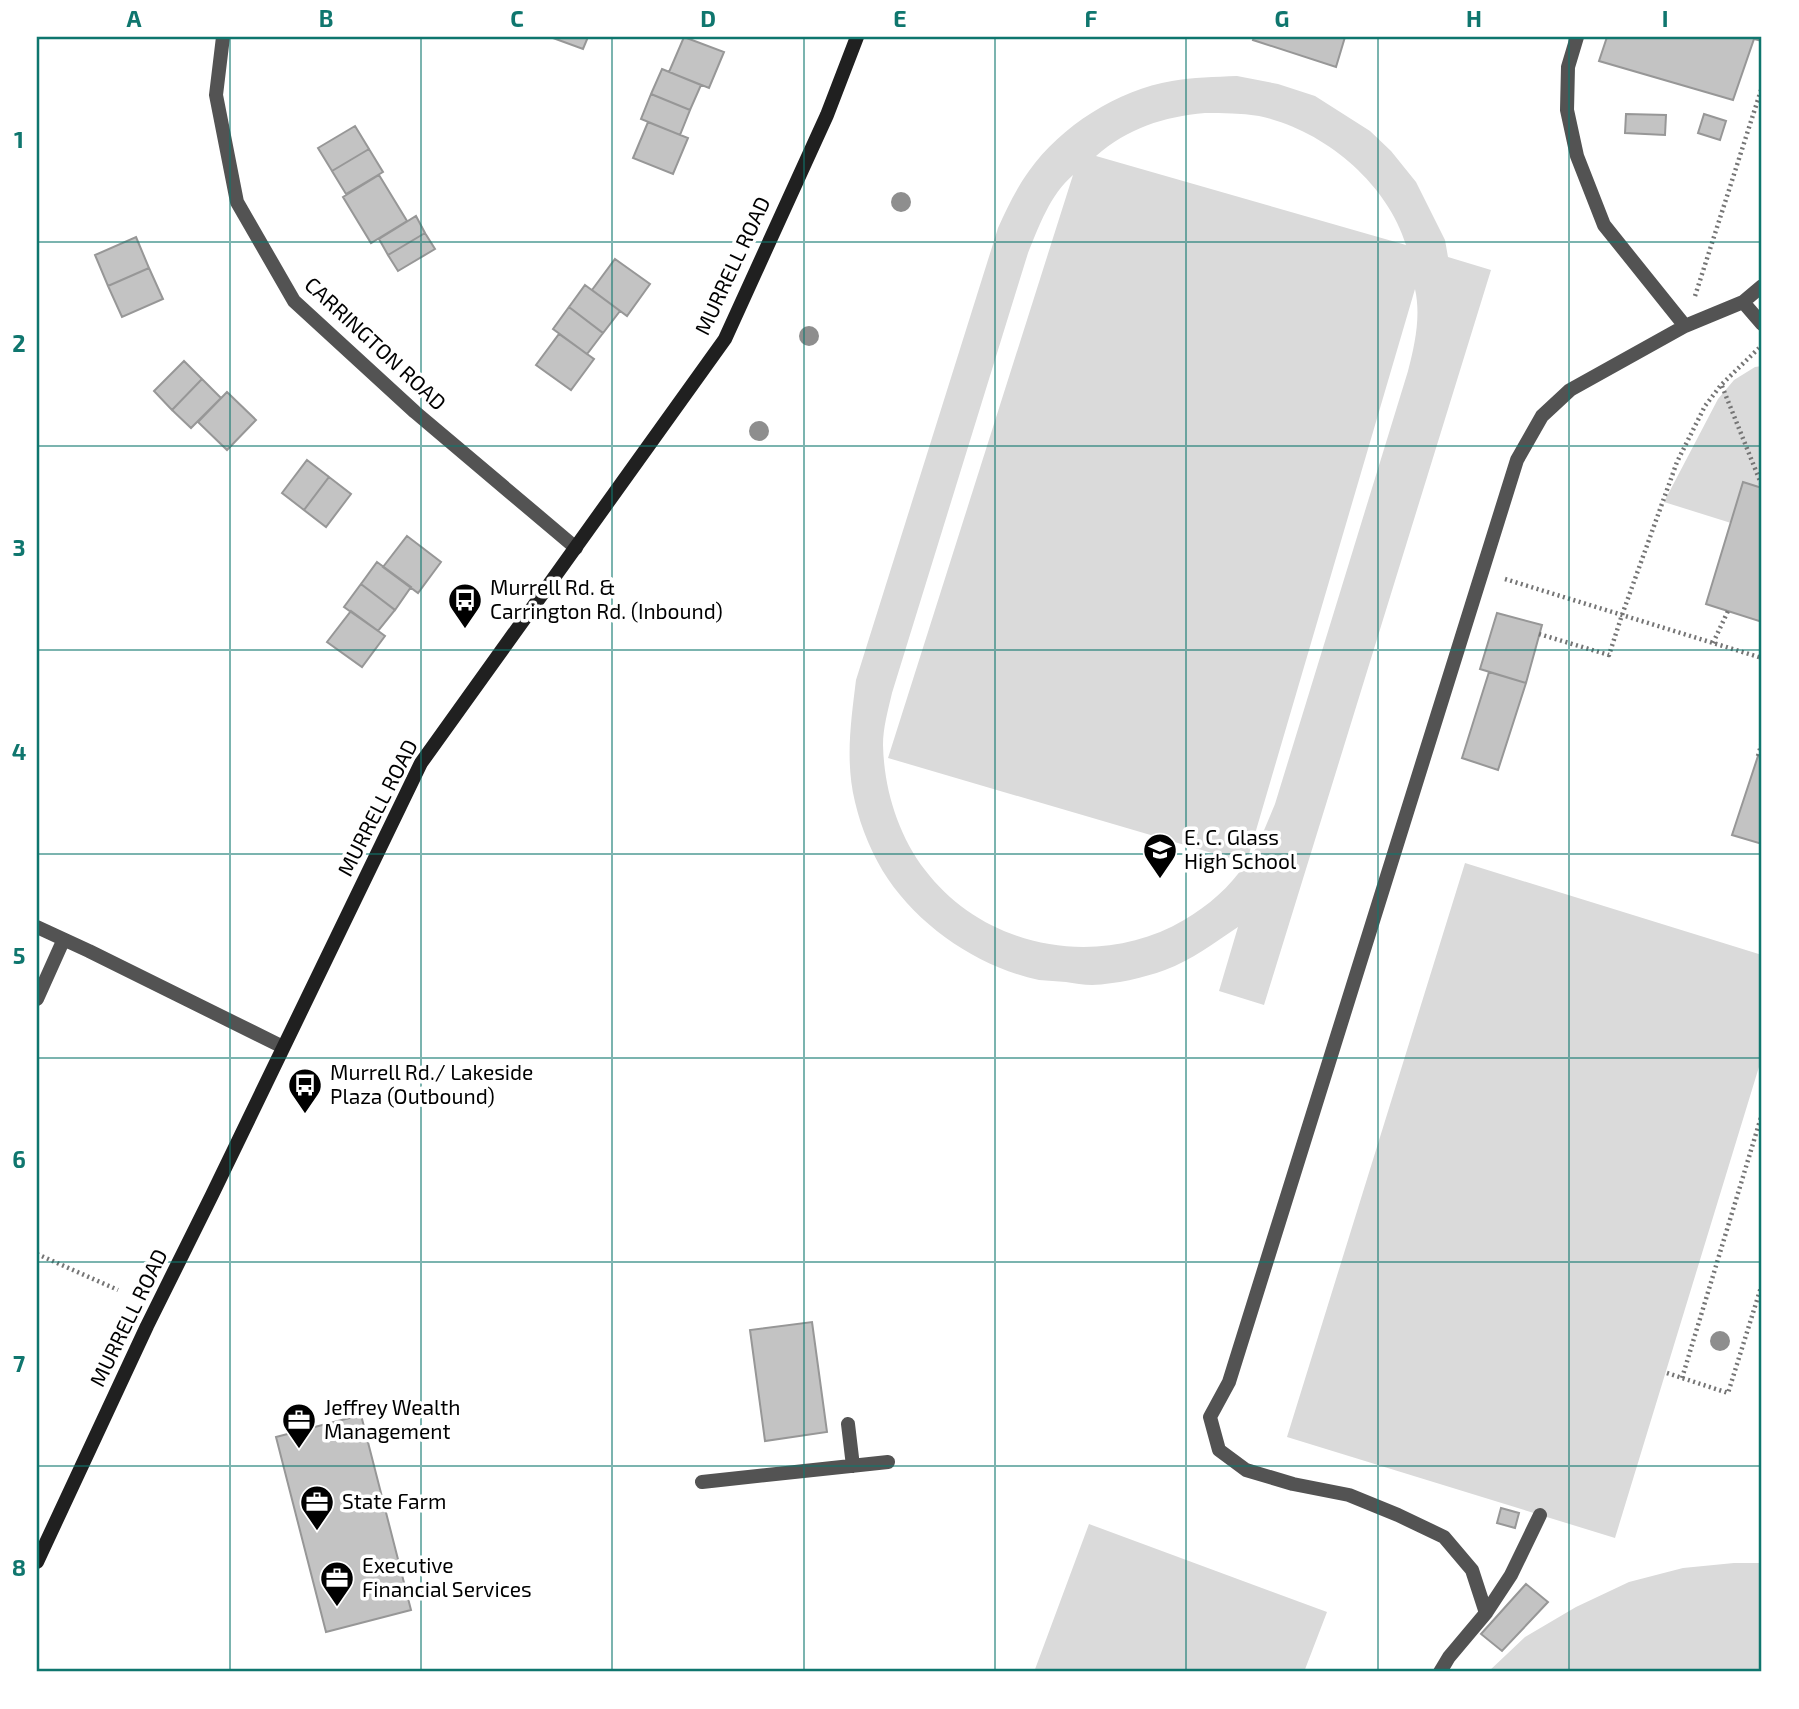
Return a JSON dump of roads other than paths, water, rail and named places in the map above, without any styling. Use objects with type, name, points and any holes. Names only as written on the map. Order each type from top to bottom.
[{"type":"street","name":"CARRINGTON ROAD","points":[[223,37],[216,96],[237,202],[294,301],[415,412],[576,548]]},
{"type":"street","name":"MURRELL ROAD","points":[[37,1562],[147,1325],[421,763],[725,339],[827,116],[857,37]]},
{"type":"street","points":[[1577,37],[1567,67],[1567,110],[1577,156],[1604,225],[1685,327]]},
{"type":"street","points":[[1486,1613],[1472,1570],[1444,1537],[1349,1495],[1293,1484],[1246,1470],[1219,1450],[1210,1417],[1229,1382],[1517,460],[1542,416],[1570,390],[1685,327],[1743,302],[1762,286]]},
{"type":"street","points":[[1743,302],[1762,324]]},
{"type":"street","points":[[37,927],[282,1047]]},
{"type":"street","points":[[37,999],[64,941]]},
{"type":"street","points":[[848,1424],[853,1466]]},
{"type":"street","points":[[702,1482],[888,1462]]},
{"type":"street","points":[[1440,1672],[1449,1657],[1486,1613],[1511,1575],[1540,1515]]},
{"type":"place","name":"Murrell Rd. & Carrington Rd. (Inbound)","points":[[465,630]]},
{"type":"place","name":"E. C. Glass High School","points":[[1160,880]]},
{"type":"place","name":"Murrell Rd./ Lakeside Plaza (Outbound)","points":[[305,1115]]},
{"type":"place","name":"Jeffrey Wealth Management","points":[[299,1450]]},
{"type":"place","name":"State Farm","points":[[317,1532]]},
{"type":"place","name":"Executive Financial Services","points":[[337,1608]]}]
